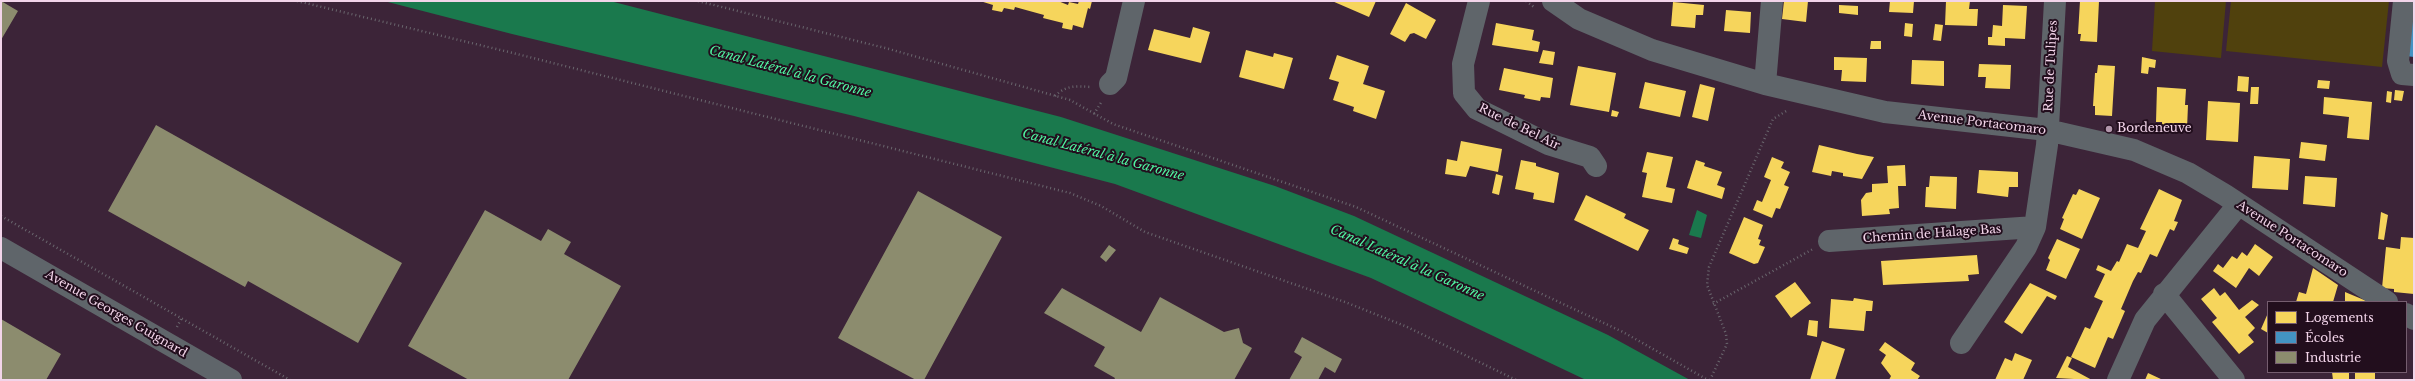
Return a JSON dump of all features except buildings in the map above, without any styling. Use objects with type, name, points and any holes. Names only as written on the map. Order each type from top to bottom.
[{"type":"street","points":[[1110,84],[1116,78],[1134,1]]},
{"type":"street","name":"Rue de Bel Air","points":[[1479,1],[1463,64],[1464,93],[1477,109],[1548,144],[1590,157],[1596,166]]},
{"type":"street","name":"Avenue Portacomaro","points":[[1553,1],[1579,19],[1652,50],[1765,84],[1885,112],[2047,130],[2134,150],[2188,173],[2385,301]]},
{"type":"street","points":[[1765,84],[1772,1]]},
{"type":"street","name":"Rue de Tulipes","points":[[2047,130],[2055,1]]},
{"type":"street","points":[[2404,1],[2398,61],[2408,74]]},
{"type":"street","points":[[1961,343],[2026,247],[2035,227],[2043,182],[2047,130]]},
{"type":"street","points":[[2118,380],[2145,320],[2164,294],[2238,205]]},
{"type":"street","name":"Chemin de Halage Bas","points":[[1830,241],[2035,227]]},
{"type":"street","name":"Avenue Georges Guignard","points":[[1,248],[231,380]]},
{"type":"street","points":[[2164,294],[2234,380]]},
{"type":"path","points":[[297,1],[524,56],[1070,193],[1101,206],[1145,232],[1345,302],[1398,324],[1516,380]]},
{"type":"path","points":[[698,1],[889,48],[1070,100],[1113,124],[1356,207],[1623,332],[1709,380],[1727,344],[1726,334],[1713,304],[1707,285],[1709,267],[1773,119],[1785,110]]},
{"type":"path","points":[[1055,96],[1062,89],[1071,86],[1100,88],[1110,84]]},
{"type":"path","points":[[1,216],[290,380]]},
{"type":"path","points":[[1713,304],[1830,241]]},
{"type":"shaded area","points":[[2155,1],[2226,1],[2221,58],[2152,51]]},
{"type":"shaded area","points":[[2231,1],[2389,1],[2382,67],[2226,51]]},
{"type":"water","name":"Canal Latéral à la Garonne","points":[[384,1],[610,1],[1061,117],[1275,186],[1354,216],[1608,335],[1690,380],[1586,380],[1371,278],[1115,184],[854,116],[512,34]]},
{"type":"water","points":[[1697,210],[1707,215],[1701,238],[1689,235]]},
{"type":"place","name":"Bordeneuve","points":[[2109,129]]}]
